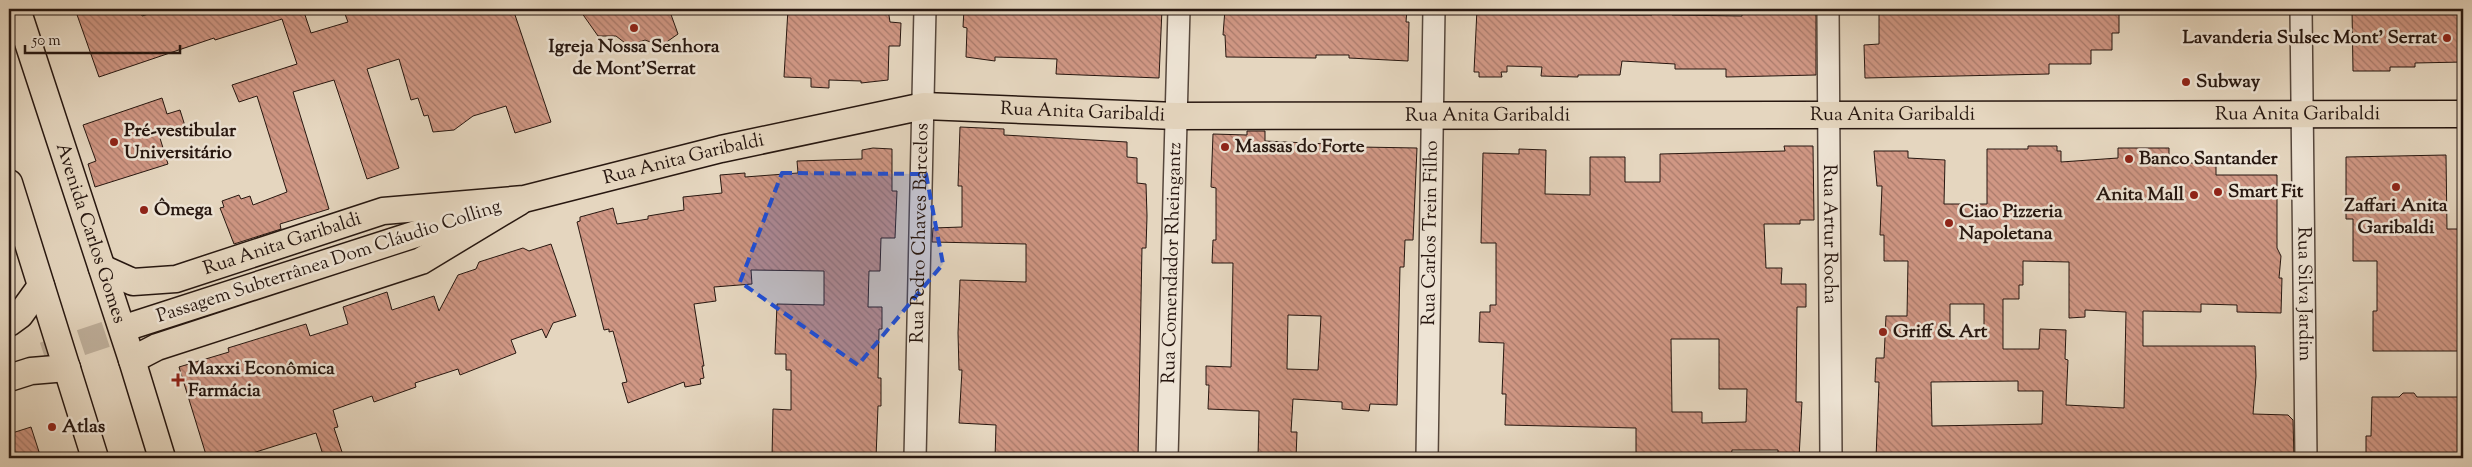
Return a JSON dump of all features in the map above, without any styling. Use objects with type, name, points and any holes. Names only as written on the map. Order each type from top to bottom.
[{"type":"main road","name":"Avenida Carlos Gomes","points":[[17,9],[132,360],[162,458]]},
{"type":"main road","name":"Rua Anita Garibaldi","points":[[102,268],[134,282],[176,279],[383,211],[524,199],[720,149],[924,106],[1176,116],[2463,114]]},
{"type":"main road","points":[[9,183],[95,458]]},
{"type":"main road","name":"Rua Anita Garibaldi","points":[[132,360],[157,348],[421,261],[524,199]]},
{"type":"main road","name":"Passagem Subterrânea Dom Cláudio Colling","points":[[134,325],[524,199]]},
{"type":"main road","points":[[9,323],[20,315],[41,286]]},
{"type":"main road","points":[[9,365],[44,355]]},
{"type":"main road","points":[[9,378],[31,371],[67,368]]},
{"type":"street","name":"Rua Pedro Chaves Barcelos","points":[[914,458],[925,9]]},
{"type":"street","name":"Rua Comendador Rheingantz","points":[[1167,458],[1179,9]]},
{"type":"street","name":"Rua Carlos Trein Filho","points":[[1427,458],[1434,9]]},
{"type":"street","name":"Rua Artur Rocha","points":[[1828,9],[1831,458]]},
{"type":"street","name":"Rua Silva Jardim","points":[[2301,9],[2306,458]]},
{"type":"highlighted area","points":[[782,173],[926,174],[943,264],[858,365],[740,282]]},
{"type":"building","points":[[75,9],[141,9],[142,16],[165,9],[303,9],[311,33],[348,22],[343,9],[513,9],[551,122],[515,133],[506,106],[473,116],[454,130],[433,132],[428,115],[424,116],[418,98],[411,100],[399,59],[367,69],[399,168],[367,179],[334,80],[293,92],[329,209],[280,224],[281,229],[234,244],[220,208],[224,207],[222,201],[239,195],[241,199],[250,196],[253,205],[287,192],[257,96],[239,102],[232,85],[297,64],[282,19],[215,40],[214,38],[99,77]]},
{"type":"building","name":"Igreja Nossa Senhora de Mont'Serrat","points":[[579,9],[669,9],[678,34],[661,46],[645,40],[629,46],[616,36],[598,36]]},
{"type":"building","points":[[788,9],[888,9],[890,22],[901,23],[900,46],[889,46],[888,80],[861,83],[861,81],[829,80],[829,88],[811,87],[811,78],[784,77]]},
{"type":"building","points":[[964,9],[1162,9],[1159,78],[1056,74],[1057,59],[995,57],[995,61],[966,57],[967,28],[963,27]]},
{"type":"building","points":[[1225,9],[1407,9],[1406,22],[1409,22],[1408,61],[1349,58],[1349,55],[1316,55],[1316,58],[1226,57],[1225,35],[1223,35]]},
{"type":"building","points":[[1477,9],[1620,9],[1620,15],[1652,15],[1652,9],[1672,9],[1672,15],[1742,16],[1742,9],[1816,9],[1816,75],[1726,77],[1726,69],[1675,69],[1675,64],[1622,61],[1620,75],[1541,76],[1542,67],[1507,66],[1507,72],[1501,72],[1502,77],[1479,77],[1479,72],[1474,72]]},
{"type":"building","points":[[1879,9],[2119,9],[2119,33],[2112,33],[2112,50],[2091,50],[2091,64],[2049,64],[2049,74],[1865,78],[1864,45],[1879,44]]},
{"type":"building","points":[[2352,9],[2463,9],[2463,62],[2415,63],[2415,67],[2390,67],[2390,71],[2353,71]]},
{"type":"building","points":[[162,98],[167,114],[180,110],[185,126],[159,135],[168,164],[95,187],[88,164],[96,161],[83,125]]},
{"type":"building","points":[[960,127],[1004,129],[1004,135],[1127,142],[1127,157],[1137,158],[1137,183],[1146,184],[1147,216],[1146,248],[1142,248],[1138,458],[995,458],[996,425],[959,423],[962,370],[959,370],[958,333],[960,280],[1026,282],[1026,244],[932,242],[933,228],[962,227],[962,186],[958,186]]},
{"type":"building","points":[[1247,131],[1265,131],[1265,141],[1328,144],[1328,151],[1360,152],[1360,147],[1417,148],[1413,240],[1405,240],[1404,267],[1400,267],[1397,405],[1370,404],[1369,411],[1342,409],[1342,402],[1293,399],[1291,432],[1297,432],[1296,458],[1258,458],[1259,411],[1208,409],[1209,385],[1206,385],[1206,366],[1231,367],[1233,263],[1212,263],[1213,240],[1216,240],[1216,188],[1211,187],[1213,134],[1247,135]],"holes":[[[1288,315],[1321,316],[1318,370],[1287,369]]]},
{"type":"building","points":[[1784,146],[1813,146],[1814,220],[1800,220],[1800,224],[1764,224],[1766,268],[1782,268],[1781,284],[1806,284],[1806,307],[1797,307],[1796,402],[1802,402],[1799,458],[1778,458],[1778,450],[1732,450],[1731,458],[1636,458],[1636,428],[1505,425],[1506,394],[1502,394],[1504,343],[1479,342],[1480,312],[1490,312],[1490,305],[1496,305],[1496,243],[1481,243],[1483,153],[1519,154],[1519,149],[1546,150],[1545,194],[1590,195],[1590,157],[1625,157],[1625,182],[1660,182],[1660,154],[1785,151]],"holes":[[[1671,339],[1719,339],[1719,389],[1747,389],[1746,422],[1702,423],[1702,412],[1672,412]]]},
{"type":"building","points":[[2028,146],[2057,146],[2057,151],[2061,151],[2061,162],[2118,158],[2118,148],[2169,148],[2169,163],[2216,163],[2216,175],[2277,175],[2277,248],[2281,256],[2279,278],[2282,278],[2281,313],[2237,312],[2237,305],[2201,304],[2201,312],[2143,311],[2143,346],[2255,346],[2256,376],[2253,414],[2288,415],[2293,420],[2294,458],[1876,458],[1879,382],[1875,382],[1876,358],[1884,358],[1886,316],[1907,316],[1908,261],[1884,261],[1884,235],[1880,235],[1882,186],[1877,186],[1874,151],[1908,151],[1908,158],[1945,160],[1944,204],[1987,204],[1987,149],[2028,149]],"holes":[[[2023,261],[2069,262],[2069,318],[2085,317],[2085,310],[2126,312],[2124,408],[2066,405],[2068,360],[2065,359],[2066,330],[2040,329],[2039,349],[2003,349],[2003,299],[2019,299],[2019,285],[2023,285]],[[1950,304],[1984,304],[1984,337],[1950,337]],[[2018,381],[2018,391],[2043,391],[2042,424],[1932,426],[1931,382]]]},
{"type":"building","points":[[873,148],[892,149],[892,191],[897,191],[895,238],[881,238],[880,271],[869,271],[868,307],[882,307],[882,329],[879,329],[878,378],[881,378],[881,406],[878,406],[876,458],[772,458],[773,409],[791,410],[791,370],[786,370],[786,354],[775,354],[777,304],[824,305],[824,271],[751,270],[752,284],[714,287],[716,301],[694,304],[704,366],[702,366],[704,378],[700,379],[701,384],[685,387],[684,382],[628,403],[622,383],[627,382],[613,331],[609,332],[609,329],[604,330],[577,222],[580,221],[580,217],[613,208],[617,224],[648,219],[648,216],[684,210],[683,197],[722,193],[720,175],[745,173],[745,177],[798,173],[797,161],[862,159],[862,150]]},
{"type":"building","points":[[2446,155],[2447,229],[2463,229],[2463,351],[2373,351],[2373,311],[2377,311],[2377,261],[2353,261],[2353,219],[2346,219],[2346,157]]},
{"type":"building","points":[[551,244],[576,316],[553,323],[546,338],[542,329],[511,340],[516,353],[460,375],[458,369],[415,383],[416,387],[374,402],[372,396],[333,410],[338,427],[334,428],[344,458],[324,458],[316,433],[237,458],[207,458],[179,367],[229,352],[228,348],[306,324],[310,336],[348,324],[343,307],[387,292],[392,310],[434,296],[439,311],[458,275],[476,269],[479,262],[523,248],[529,251]]},
{"type":"building","points":[[2403,393],[2414,393],[2417,397],[2463,397],[2463,456],[2440,456],[2440,458],[2366,458],[2366,436],[2371,436],[2372,397],[2399,397]]},
{"type":"building","points":[[31,427],[41,458],[9,458],[9,434]]},
{"type":"tunnel","points":[[44,355],[134,325]]},
{"type":"place","name":"Igreja Nossa Senhora de Mont'Serrat","points":[[634,28]]},
{"type":"place","name":"Lavanderia Sulsec Mont' Serrat","points":[[2447,38]]},
{"type":"place","name":"Subway","points":[[2186,82]]},
{"type":"place","name":"Pré-vestibular Universitário","points":[[114,142]]},
{"type":"place","name":"Massas do Forte","points":[[1225,147]]},
{"type":"place","name":"Banco Santander","points":[[2129,159]]},
{"type":"place","name":"Zaffari Anita Garibaldi","points":[[2396,187]]},
{"type":"place","name":"Smart Fit","points":[[2218,192]]},
{"type":"place","name":"Anita Mall","points":[[2194,195]]},
{"type":"place","name":"Ômega","points":[[144,210]]},
{"type":"place","name":"Ciao Pizzeria Napoletana","points":[[1949,223]]},
{"type":"place","name":"Griff & Art","points":[[1883,332]]},
{"type":"place","name":"Maxxi Econômica Farmácia","points":[[178,380]]},
{"type":"place","name":"Atlas","points":[[52,427]]}]
